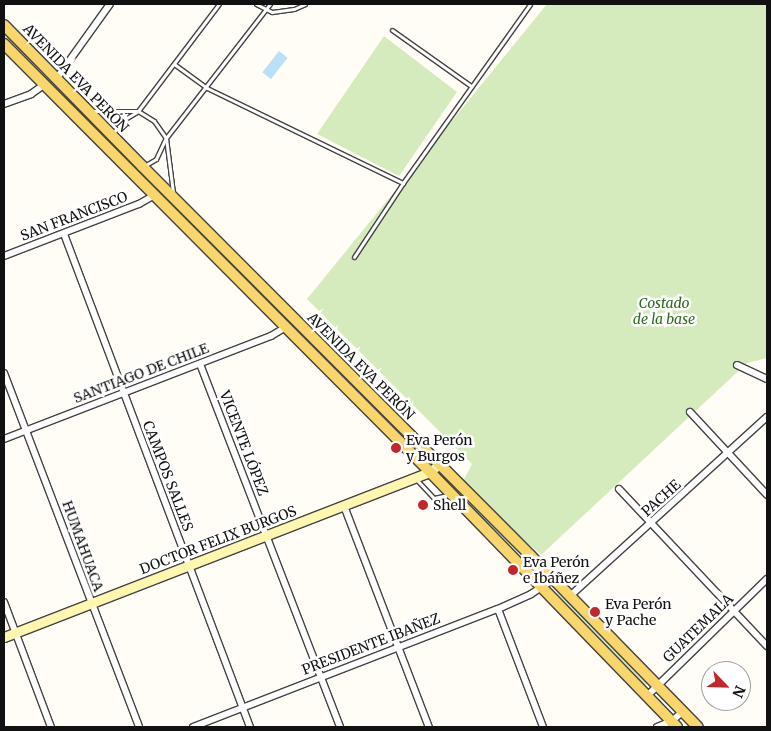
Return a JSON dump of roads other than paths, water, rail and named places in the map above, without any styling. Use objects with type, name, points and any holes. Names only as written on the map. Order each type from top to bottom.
[{"type":"main road","name":"AVENIDA EVA PERÓN","points":[[4,25],[554,579],[698,727]]},
{"type":"main road","name":"AVENIDA EVA PERÓN","points":[[4,44],[110,153],[430,472],[674,724]]},
{"type":"street","points":[[57,78],[110,4]]},
{"type":"street","points":[[4,104],[31,94],[44,86]]},
{"type":"street","name":"SAN FRANCISCO","points":[[4,256],[139,204],[153,196]]},
{"type":"street","name":"CAMPOS SALLES","points":[[64,234],[250,727]]},
{"type":"street","name":"SANTIAGO DE CHILE","points":[[4,439],[271,336],[286,327]]},
{"type":"street","name":"VICENTE LÓPEZ","points":[[200,364],[340,727]]},
{"type":"street","points":[[737,365],[767,379]]},
{"type":"street","name":"HUMAHUACA","points":[[4,373],[139,727]]},
{"type":"street","points":[[690,412],[767,495]]},
{"type":"street","name":"PACHE","points":[[570,596],[767,417]]},
{"type":"street","name":"DOCTOR FELIX BURGOS","points":[[4,637],[415,478],[430,472],[439,464]]},
{"type":"street","points":[[619,489],[767,646]]},
{"type":"street","points":[[344,506],[429,727]]},
{"type":"street","name":"PRESIDENTE IBAÑEZ","points":[[193,727],[498,609],[542,588],[554,579]]},
{"type":"street","name":"GUATEMALA","points":[[647,696],[767,579]]},
{"type":"street","points":[[4,602],[51,727]]},
{"type":"street","points":[[498,609],[543,727]]},
{"type":"street","points":[[657,727],[674,724],[683,711]]},
{"type":"lane","points":[[110,153],[113,135],[120,122],[138,111],[219,4]]},
{"type":"lane","points":[[256,4],[272,12],[294,9],[305,4]]},
{"type":"lane","points":[[119,162],[142,166],[156,159],[166,138],[207,88],[270,4]]},
{"type":"lane","points":[[354,257],[402,183],[530,4]]},
{"type":"lane","points":[[392,30],[471,86]]},
{"type":"lane","points":[[174,64],[207,88],[402,183]]},
{"type":"lane","points":[[89,110],[138,111],[154,121],[166,138],[174,198]]},
{"type":"lane","points":[[415,478],[434,498],[451,494]]},
{"type":"water","points":[[279,51],[288,58],[271,79],[262,72]]},
{"type":"place","name":"Eva Perón y Burgos","points":[[396,448]]},
{"type":"place","name":"Shell","points":[[423,505]]},
{"type":"place","name":"Eva Perón e Ibáñez","points":[[513,570]]},
{"type":"place","name":"Eva Perón y Pache","points":[[595,612]]},
{"type":"park label","name":"Costado de la base","points":[[664,312]]}]
